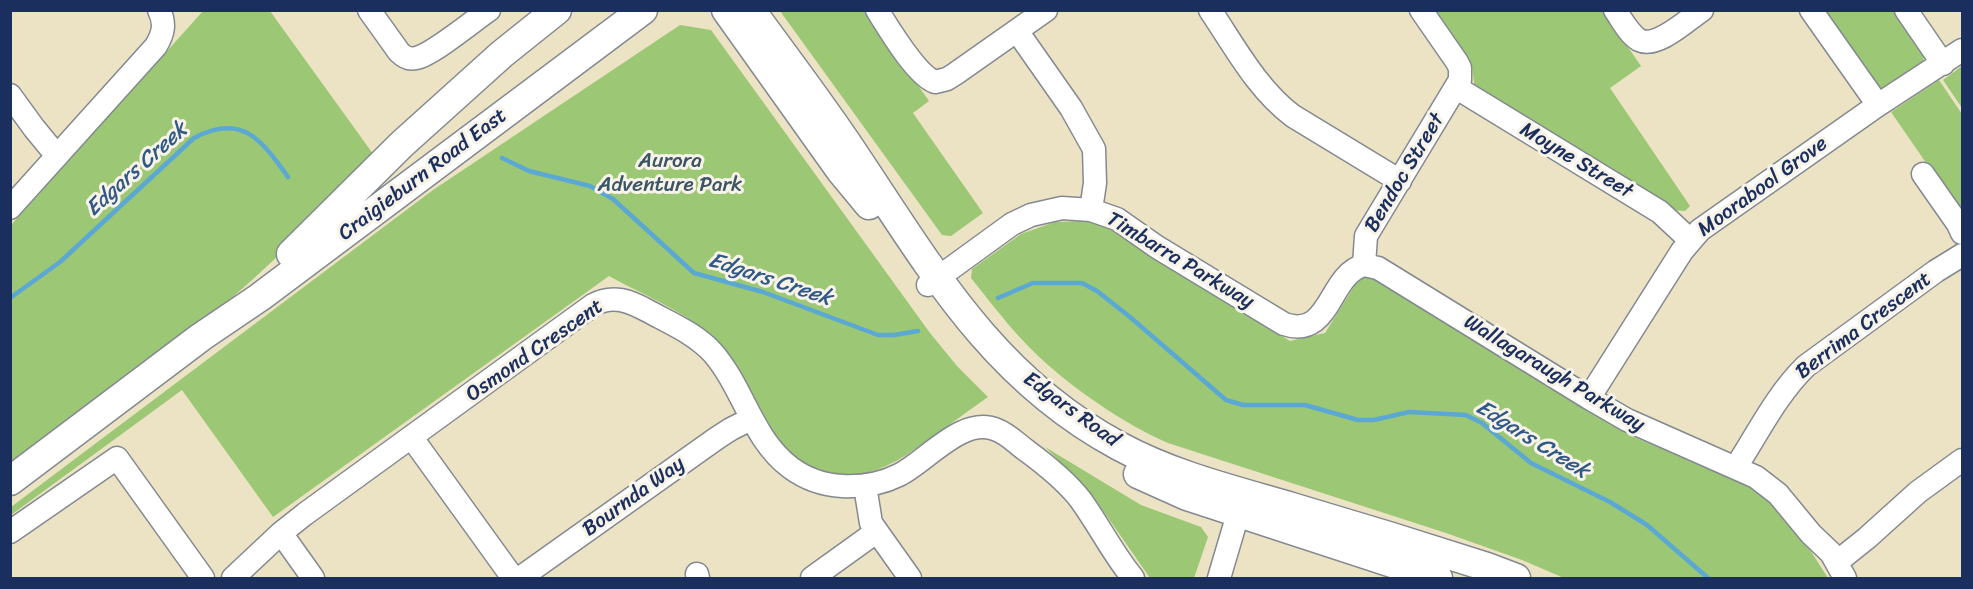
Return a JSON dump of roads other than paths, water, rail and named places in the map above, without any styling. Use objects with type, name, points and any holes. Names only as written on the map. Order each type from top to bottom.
[{"type":"main road","name":"Craigieburn Road East","points":[[201,337],[312,235],[402,144],[502,54],[557,10]]},
{"type":"main road","name":"Craigieburn Road East","points":[[10,481],[643,10]]},
{"type":"main road","name":"Edgars Road","points":[[726,10],[840,170],[933,281]]},
{"type":"main road","name":"Edgars Road","points":[[751,10],[851,149],[975,344],[1002,373],[1042,409],[1089,446],[1155,484],[1464,560],[1516,579]]},
{"type":"main road","name":"Edgars Road","points":[[1241,504],[1438,579]]},
{"type":"street","points":[[369,10],[400,54],[413,59],[428,53],[489,10]]},
{"type":"street","points":[[878,10],[915,65],[924,76],[935,82],[947,79],[1046,10]]},
{"type":"street","points":[[1210,10],[1264,90],[1279,105],[1293,116],[1400,181]]},
{"type":"street","points":[[1421,10],[1457,62],[1460,74],[1457,88]]},
{"type":"street","points":[[1615,10],[1632,33],[1639,40],[1646,42],[1660,40],[1702,10]]},
{"type":"street","points":[[1811,10],[1878,105]]},
{"type":"street","points":[[1906,10],[1943,64]]},
{"type":"street","points":[[10,208],[156,46],[161,20]]},
{"type":"street","points":[[1017,31],[1071,108],[1094,149],[1095,183],[1090,210]]},
{"type":"street","name":"Moorabool Grove","points":[[1589,398],[1690,240],[1715,219],[1878,105],[1962,50]]},
{"type":"street","name":"Bendoc Street","points":[[1364,265],[1366,236],[1457,88]]},
{"type":"street","name":"Moyne Street","points":[[1457,88],[1660,212],[1690,240]]},
{"type":"street","points":[[10,95],[57,156]]},
{"type":"street","points":[[1923,174],[1962,233]]},
{"type":"street","name":"Timbarra Parkway","points":[[933,281],[1012,224],[1031,215],[1062,208],[1090,210],[1117,219],[1157,247],[1292,327],[1313,322],[1322,314],[1349,272],[1364,265]]},
{"type":"street","name":"Berrima Crescent","points":[[1736,467],[1794,377],[1936,271],[1962,255]]},
{"type":"street","name":"Wallagaraugh Parkway","points":[[1364,265],[1378,268],[1589,398],[1634,423],[1755,477],[1778,494],[1811,534],[1831,552],[1841,570]]},
{"type":"street","name":"Osmond Crescent","points":[[233,579],[281,533],[593,305],[606,299],[616,299],[636,304],[701,342],[723,367],[758,432],[776,455],[804,476],[819,483],[835,486],[865,486],[882,482],[899,475],[966,429],[977,426],[998,430],[1053,471],[1070,487],[1133,579]]},
{"type":"street","name":"Bournda Way","points":[[520,579],[731,429],[751,419]]},
{"type":"street","points":[[412,438],[513,579]]},
{"type":"street","points":[[10,532],[117,458],[203,579]]},
{"type":"street","points":[[1841,570],[1867,538],[1918,492],[1962,460]]},
{"type":"street","points":[[865,486],[868,514],[876,532],[910,579]]},
{"type":"street","points":[[1219,579],[1241,504]]},
{"type":"street","points":[[812,579],[876,532]]},
{"type":"street","points":[[281,533],[314,579]]},
{"type":"waterway","name":"Edgars Creek","points":[[10,298],[60,262],[194,138],[225,128],[238,129],[259,141],[288,177]]},
{"type":"waterway","name":"Edgars Creek","points":[[502,158],[529,171],[590,186],[613,199],[694,273],[763,292],[878,335],[918,331]]},
{"type":"waterway","name":"Edgars Creek","points":[[998,298],[1033,283],[1082,283],[1097,291],[1130,317],[1226,400],[1243,405],[1305,405],[1358,420],[1374,420],[1409,412],[1466,415],[1482,423],[1531,463],[1610,502],[1647,525],[1708,578]]},
{"type":"park label","name":"Aurora Adventure Park","points":[[670,174]]}]
